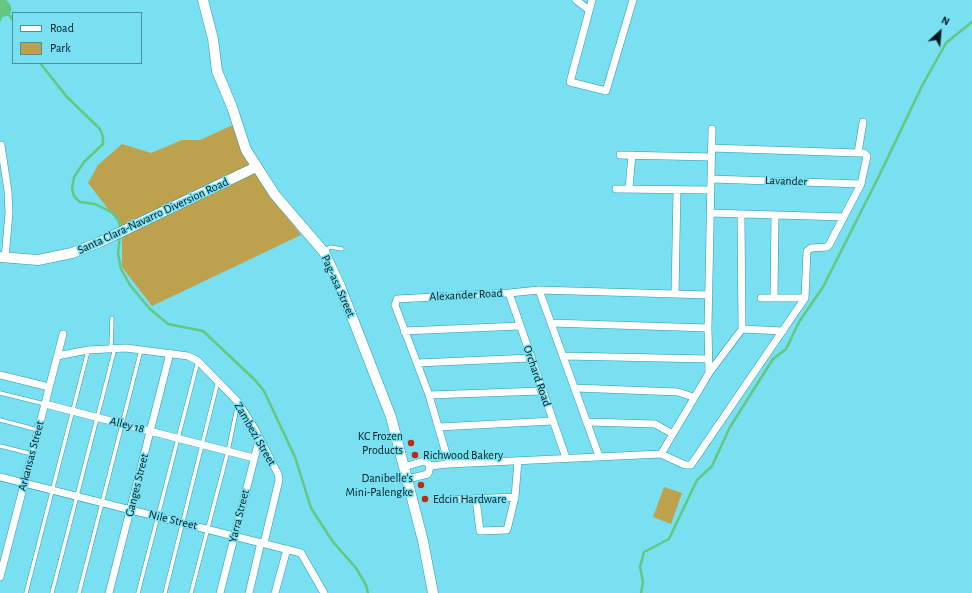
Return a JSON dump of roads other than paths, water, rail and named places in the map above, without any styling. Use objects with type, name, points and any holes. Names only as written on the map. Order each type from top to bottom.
[{"type":"street","name":"Pag-asa Street","points":[[203,0],[213,40],[217,71],[232,107],[246,150],[275,195],[324,252],[340,286],[391,417],[423,541],[432,593]]},
{"type":"street","points":[[576,0],[589,10]]},
{"type":"street","points":[[592,0],[570,82],[606,91],[633,0]]},
{"type":"street","points":[[858,153],[863,122]]},
{"type":"street","points":[[709,373],[708,328],[712,129]]},
{"type":"street","points":[[1,145],[8,191],[9,213],[2,258]]},
{"type":"street","points":[[404,467],[424,461],[430,466],[599,456],[661,454],[685,465],[691,465],[805,298],[809,249],[827,247],[830,245],[861,184],[867,156],[864,153],[711,148]]},
{"type":"street","points":[[620,154],[711,157]]},
{"type":"street","points":[[629,188],[632,155]]},
{"type":"street","name":"Santa Clara-Navarro Diversion Road","points":[[2,258],[46,259],[72,253],[100,242],[256,167]]},
{"type":"street","name":"Lavander","points":[[711,179],[861,184]]},
{"type":"street","points":[[616,189],[711,190]]},
{"type":"street","points":[[675,294],[677,190]]},
{"type":"street","points":[[710,213],[844,217]]},
{"type":"street","points":[[661,454],[693,397],[742,329],[742,214]]},
{"type":"street","points":[[774,298],[775,215]]},
{"type":"street","points":[[540,290],[599,456]]},
{"type":"street","name":"Alexander Road","points":[[449,464],[429,395],[395,305],[398,298],[509,293],[540,290],[709,295]]},
{"type":"street","name":"Orchard Road","points":[[509,293],[566,458]]},
{"type":"street","points":[[761,298],[805,298]]},
{"type":"street","points":[[552,322],[708,328]]},
{"type":"street","points":[[404,331],[520,326]]},
{"type":"street","points":[[742,329],[783,331]]},
{"type":"street","name":"Arkansas Street","points":[[0,577],[63,334]]},
{"type":"street","name":"Zambezi Street","points":[[57,356],[88,350],[113,348],[142,349],[188,356],[198,362],[238,402],[255,429],[279,480],[249,593]]},
{"type":"street","name":"Ganges Street","points":[[109,593],[170,353]]},
{"type":"street","points":[[564,356],[708,359]]},
{"type":"street","points":[[416,363],[531,358]]},
{"type":"street","points":[[0,375],[49,387]]},
{"type":"street","points":[[575,388],[678,392],[693,397]]},
{"type":"street","points":[[429,395],[542,391]]},
{"type":"street","name":"Alley 18","points":[[45,404],[254,458]]},
{"type":"street","points":[[439,427],[553,421]]},
{"type":"street","points":[[588,422],[655,424],[672,433]]},
{"type":"street","name":"Yarra Street","points":[[220,593],[259,440]]},
{"type":"street","points":[[476,499],[479,528],[483,531],[507,530],[515,498],[518,461]]},
{"type":"street","points":[[408,479],[428,474],[430,466]]},
{"type":"street","name":"Nile Street","points":[[0,477],[301,553],[324,593]]},
{"type":"street","points":[[447,500],[515,498]]},
{"type":"street","points":[[275,593],[287,549]]},
{"type":"lane","points":[[324,252],[330,247],[342,249]]},
{"type":"lane","points":[[52,593],[97,418],[113,348],[112,318]]},
{"type":"lane","points":[[79,593],[142,349]]},
{"type":"lane","points":[[26,593],[88,350]]},
{"type":"lane","points":[[138,593],[198,362]]},
{"type":"lane","points":[[165,593],[218,381]]},
{"type":"lane","name":"Alley 18","points":[[0,393],[45,404]]},
{"type":"lane","points":[[191,593],[228,451],[238,402]]},
{"type":"lane","points":[[0,420],[38,430]]},
{"type":"lane","points":[[0,446],[32,454]]},
{"type":"waterway","points":[[0,4],[4,9]]},
{"type":"waterway","points":[[0,20],[4,9],[12,19]]},
{"type":"waterway","points":[[641,593],[643,582],[640,567],[644,552],[669,539],[697,480],[712,466],[730,427],[773,359],[786,349],[799,322],[823,287],[922,86],[946,43],[972,22]]},
{"type":"waterway","points":[[41,64],[67,97],[100,129],[103,137],[103,144],[84,162],[74,177],[72,189],[74,196],[80,202],[95,204],[113,213],[119,221],[120,230]]},
{"type":"waterway","points":[[120,235],[118,254],[121,269],[130,285],[149,308],[168,324],[203,331],[255,380],[264,391],[295,457],[311,508],[333,542],[356,568],[366,585],[368,593]]},
{"type":"place","name":"KC Frozen Products","points":[[411,443]]},
{"type":"place","name":"Richwood Bakery","points":[[415,455]]},
{"type":"place","name":"Danibelle's Mini-Palengke","points":[[421,485]]},
{"type":"place","name":"Edcin Hardware","points":[[425,499]]}]
